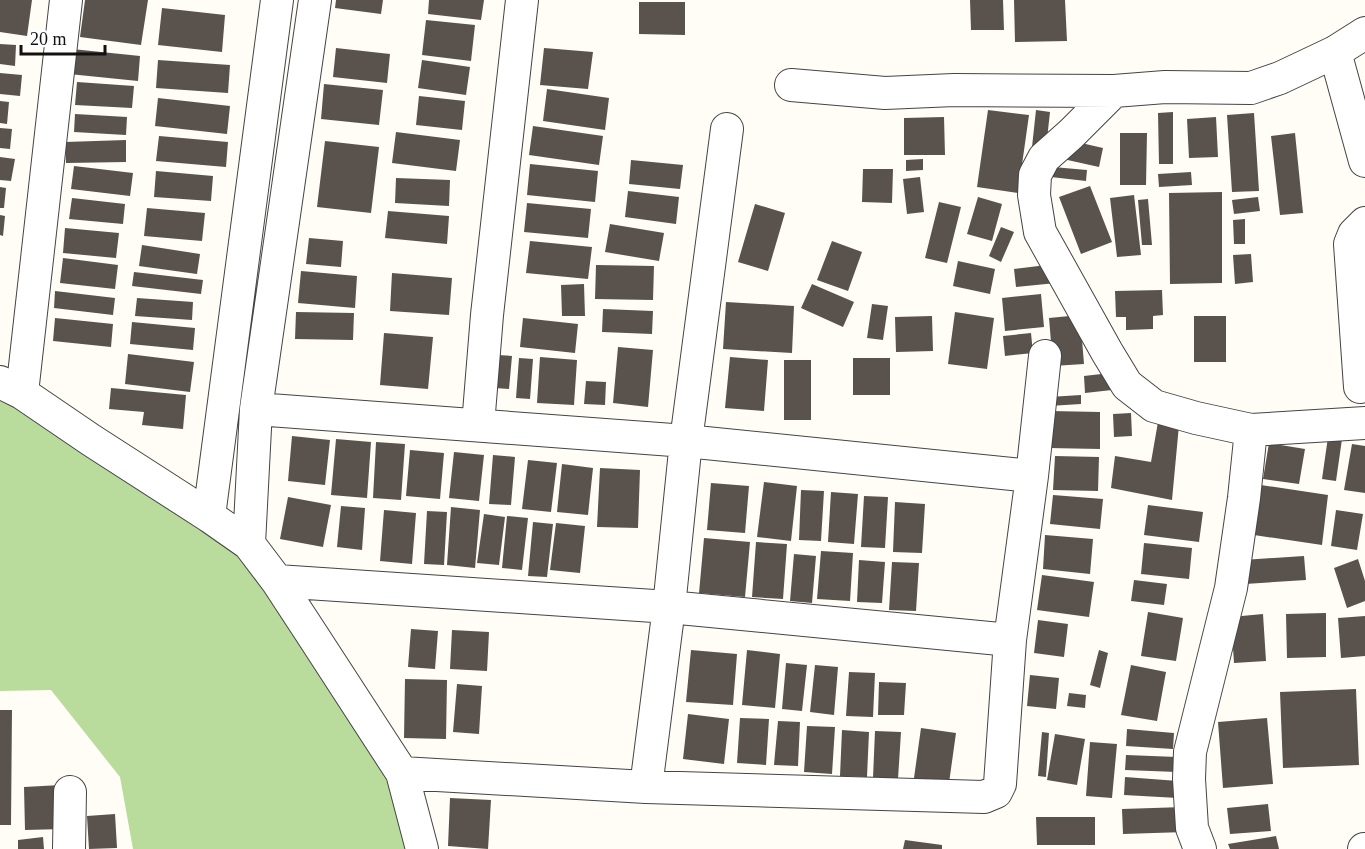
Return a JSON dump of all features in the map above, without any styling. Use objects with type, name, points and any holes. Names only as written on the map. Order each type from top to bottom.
[{"type":"street","points":[[66,0],[11,388],[249,544],[276,581],[402,774],[422,849]]},
{"type":"street","points":[[209,516],[277,0]]},
{"type":"street","points":[[249,544],[256,409],[315,0]]},
{"type":"street","points":[[478,425],[487,315],[522,0]]},
{"type":"street","points":[[791,85],[885,93],[954,90],[1114,91],[1165,87],[1251,88],[1280,78],[1335,52],[1365,33]]},
{"type":"street","points":[[1335,52],[1365,161]]},
{"type":"street","points":[[1114,91],[1044,158],[1035,175],[1034,195],[1040,232],[1127,385],[1154,406],[1251,430],[1365,423]]},
{"type":"street","points":[[646,787],[687,441],[728,129]]},
{"type":"street","points":[[1360,387],[1350,244],[1354,234],[1365,223]]},
{"type":"street","points":[[402,774],[646,787],[984,797],[996,792],[1000,784],[1010,640],[1045,356]]},
{"type":"street","points":[[256,409],[687,441],[1032,476]]},
{"type":"street","points":[[1200,849],[1192,828],[1189,779],[1191,752],[1231,588],[1251,430]]},
{"type":"street","points":[[276,581],[669,607],[1010,640]]},
{"type":"street","points":[[69,849],[70,792]]},
{"type":"green space","points":[[0,398],[224,534],[384,746],[417,849],[133,849],[120,777],[51,690],[0,691]]},
{"type":"building","points":[[0,0],[32,0],[27,36],[0,32]]},
{"type":"building","points":[[85,0],[148,0],[141,45],[80,37]]},
{"type":"building","points":[[336,0],[383,0],[381,14],[335,8]]},
{"type":"building","points":[[429,0],[484,0],[481,20],[428,14]]},
{"type":"building","points":[[970,0],[1003,0],[1004,30],[971,30]]},
{"type":"building","points":[[1014,0],[1065,0],[1067,41],[1015,42]]},
{"type":"building","points":[[639,2],[685,2],[685,35],[639,34]]},
{"type":"building","points":[[162,8],[225,15],[222,52],[158,45]]},
{"type":"building","points":[[426,20],[475,25],[471,61],[422,55]]},
{"type":"building","points":[[0,44],[16,45],[15,66],[0,64]]},
{"type":"building","points":[[336,48],[390,54],[387,83],[333,77]]},
{"type":"building","points":[[544,48],[593,52],[588,89],[540,85]]},
{"type":"building","points":[[72,49],[140,56],[138,81],[69,74]]},
{"type":"building","points":[[158,60],[230,65],[228,93],[156,88]]},
{"type":"building","points":[[422,60],[470,67],[466,95],[418,88]]},
{"type":"building","points":[[0,73],[22,75],[20,96],[0,94]]},
{"type":"building","points":[[77,82],[134,86],[132,108],[75,105]]},
{"type":"building","points":[[324,84],[383,90],[379,125],[321,119]]},
{"type":"building","points":[[547,89],[609,98],[605,130],[543,121]]},
{"type":"building","points":[[419,96],[465,101],[462,130],[416,125]]},
{"type":"building","points":[[158,98],[230,106],[227,134],[155,126]]},
{"type":"building","points":[[0,101],[9,102],[7,124],[0,123]]},
{"type":"building","points":[[988,110],[1029,115],[1018,193],[977,187]]},
{"type":"building","points":[[1036,110],[1050,112],[1046,148],[1032,147]]},
{"type":"building","points":[[1173,112],[1173,164],[1159,164],[1158,113]]},
{"type":"building","points":[[1254,113],[1259,191],[1232,192],[1227,115]]},
{"type":"building","points":[[75,114],[127,117],[126,135],[74,132]]},
{"type":"building","points":[[944,117],[945,155],[904,155],[904,118]]},
{"type":"building","points":[[1216,117],[1218,157],[1189,158],[1187,119]]},
{"type":"building","points":[[533,126],[603,136],[599,165],[529,155]]},
{"type":"building","points":[[0,128],[12,129],[10,149],[0,148]]},
{"type":"building","points":[[396,132],[460,140],[456,171],[392,163]]},
{"type":"building","points":[[1120,133],[1147,133],[1146,185],[1120,185]]},
{"type":"building","points":[[1295,133],[1303,213],[1280,215],[1271,136]]},
{"type":"building","points":[[159,136],[228,142],[226,167],[156,161]]},
{"type":"building","points":[[126,140],[126,162],[66,163],[65,142]]},
{"type":"building","points":[[1068,140],[1103,148],[1099,167],[1063,159]]},
{"type":"building","points":[[325,141],[379,147],[371,213],[317,207]]},
{"type":"building","points":[[0,157],[15,159],[11,181],[0,180]]},
{"type":"building","points":[[923,159],[923,170],[906,171],[906,160]]},
{"type":"building","points":[[631,160],[683,165],[680,189],[629,184]]},
{"type":"building","points":[[530,164],[598,171],[595,202],[527,195]]},
{"type":"building","points":[[74,166],[133,173],[130,196],[71,189]]},
{"type":"building","points":[[1053,167],[1087,170],[1086,181],[1051,177]]},
{"type":"building","points":[[863,169],[893,169],[892,203],[862,202]]},
{"type":"building","points":[[156,171],[213,176],[211,201],[154,197]]},
{"type":"building","points":[[1191,172],[1192,185],[1159,187],[1158,174]]},
{"type":"building","points":[[920,177],[924,212],[907,214],[903,179]]},
{"type":"building","points":[[396,178],[450,180],[449,206],[395,203]]},
{"type":"building","points":[[1090,186],[1112,242],[1081,254],[1059,197]]},
{"type":"building","points":[[0,187],[6,188],[4,208],[0,208]]},
{"type":"building","points":[[628,191],[679,197],[676,224],[625,217]]},
{"type":"building","points":[[1222,192],[1222,283],[1170,284],[1169,193]]},
{"type":"building","points":[[1134,195],[1141,255],[1117,257],[1110,198]]},
{"type":"building","points":[[978,197],[1002,204],[992,241],[967,234]]},
{"type":"building","points":[[1258,197],[1260,211],[1234,214],[1232,200]]},
{"type":"building","points":[[72,198],[125,204],[123,224],[69,219]]},
{"type":"building","points":[[1148,199],[1152,245],[1142,245],[1138,200]]},
{"type":"building","points":[[939,202],[961,207],[947,263],[925,258]]},
{"type":"building","points":[[527,203],[591,209],[588,238],[524,232]]},
{"type":"building","points":[[755,204],[785,213],[768,271],[738,262]]},
{"type":"building","points":[[147,208],[205,213],[202,241],[144,236]]},
{"type":"building","points":[[388,211],[449,216],[447,244],[385,238]]},
{"type":"building","points":[[0,215],[5,216],[3,236],[0,235]]},
{"type":"building","points":[[1245,219],[1245,244],[1234,244],[1233,220]]},
{"type":"building","points":[[610,224],[664,233],[659,261],[605,252]]},
{"type":"building","points":[[1001,227],[1014,232],[1001,262],[989,256]]},
{"type":"building","points":[[65,228],[119,233],[116,258],[63,253]]},
{"type":"building","points":[[309,238],[343,241],[341,267],[306,264]]},
{"type":"building","points":[[530,241],[592,247],[588,279],[526,273]]},
{"type":"building","points":[[832,241],[862,252],[848,291],[817,280]]},
{"type":"building","points":[[142,245],[200,254],[197,274],[139,266]]},
{"type":"building","points":[[1251,254],[1253,282],[1235,284],[1233,255]]},
{"type":"building","points":[[63,258],[118,265],[115,289],[60,283]]},
{"type":"building","points":[[958,261],[995,269],[990,294],[953,286]]},
{"type":"building","points":[[1055,264],[1056,283],[1016,287],[1014,269]]},
{"type":"building","points":[[596,265],[654,266],[653,300],[595,299]]},
{"type":"building","points":[[301,271],[357,276],[355,308],[298,303]]},
{"type":"building","points":[[134,272],[203,280],[201,294],[132,286]]},
{"type":"building","points":[[392,273],[452,278],[449,315],[390,311]]},
{"type":"building","points":[[584,284],[585,316],[562,316],[561,285]]},
{"type":"building","points":[[812,284],[854,302],[843,327],[801,308]]},
{"type":"building","points":[[1162,290],[1163,315],[1153,316],[1153,329],[1126,330],[1126,317],[1116,317],[1115,291]]},
{"type":"building","points":[[55,291],[115,298],[113,315],[54,308]]},
{"type":"building","points":[[1041,294],[1044,327],[1005,331],[1002,298]]},
{"type":"building","points":[[137,298],[193,302],[192,320],[135,316]]},
{"type":"building","points":[[726,302],[794,306],[792,353],[723,349]]},
{"type":"building","points":[[872,304],[888,306],[883,340],[867,338]]},
{"type":"building","points":[[603,309],[653,311],[652,334],[602,332]]},
{"type":"building","points":[[296,312],[354,313],[353,340],[295,339]]},
{"type":"building","points":[[955,312],[994,318],[987,369],[948,364]]},
{"type":"building","points":[[1080,315],[1084,364],[1053,366],[1049,318]]},
{"type":"building","points":[[932,316],[933,351],[896,352],[895,317]]},
{"type":"building","points":[[1194,316],[1226,316],[1226,362],[1194,362]]},
{"type":"building","points":[[55,318],[113,324],[111,347],[53,341]]},
{"type":"building","points":[[523,318],[578,324],[575,353],[520,347]]},
{"type":"building","points":[[132,322],[195,328],[193,350],[130,344]]},
{"type":"building","points":[[384,333],[433,337],[428,389],[380,385]]},
{"type":"building","points":[[1031,333],[1033,353],[1005,356],[1003,336]]},
{"type":"building","points":[[618,347],[653,350],[648,407],[613,403]]},
{"type":"building","points":[[128,354],[194,362],[190,392],[125,384]]},
{"type":"building","points":[[498,355],[512,356],[509,389],[495,388]]},
{"type":"building","points":[[540,357],[577,360],[574,405],[537,403]]},
{"type":"building","points":[[730,357],[768,360],[764,411],[725,408]]},
{"type":"building","points":[[519,358],[533,359],[530,399],[516,398]]},
{"type":"building","points":[[853,358],[890,358],[890,395],[853,395]]},
{"type":"building","points":[[784,360],[811,360],[811,420],[784,420]]},
{"type":"building","points":[[1110,373],[1112,390],[1085,393],[1084,376]]},
{"type":"building","points":[[586,381],[606,382],[605,405],[584,404]]},
{"type":"building","points":[[111,388],[186,395],[183,429],[142,425],[144,412],[109,409]]},
{"type":"building","points":[[1081,395],[1081,404],[1049,406],[1049,397]]},
{"type":"building","points":[[1050,411],[1100,412],[1100,449],[1049,448]]},
{"type":"building","points":[[1131,413],[1132,436],[1114,437],[1113,414]]},
{"type":"building","points":[[1158,422],[1179,425],[1172,500],[1111,488],[1115,456],[1151,462]]},
{"type":"building","points":[[292,436],[330,440],[325,485],[288,481]]},
{"type":"building","points":[[1328,437],[1342,439],[1336,481],[1322,479]]},
{"type":"building","points":[[336,439],[371,442],[367,498],[331,495]]},
{"type":"building","points":[[376,442],[405,444],[401,500],[373,498]]},
{"type":"building","points":[[1269,443],[1305,449],[1299,484],[1263,479]]},
{"type":"building","points":[[1352,444],[1365,446],[1365,493],[1344,490]]},
{"type":"building","points":[[410,450],[444,453],[440,499],[406,496]]},
{"type":"building","points":[[454,452],[484,455],[479,501],[449,498]]},
{"type":"building","points":[[493,455],[515,457],[511,505],[489,504]]},
{"type":"building","points":[[1055,456],[1099,457],[1098,491],[1053,490]]},
{"type":"building","points":[[528,460],[557,463],[551,512],[522,509]]},
{"type":"building","points":[[562,464],[593,468],[588,515],[557,512]]},
{"type":"building","points":[[600,468],[640,470],[638,528],[597,527]]},
{"type":"building","points":[[764,482],[797,486],[791,541],[757,537]]},
{"type":"building","points":[[711,483],[749,486],[745,533],[707,530]]},
{"type":"building","points":[[1261,485],[1328,495],[1322,545],[1254,535]]},
{"type":"building","points":[[801,490],[824,491],[821,541],[799,540]]},
{"type":"building","points":[[831,492],[858,494],[854,544],[828,542]]},
{"type":"building","points":[[1053,495],[1103,499],[1100,529],[1050,524]]},
{"type":"building","points":[[864,496],[888,497],[885,548],[861,547]]},
{"type":"building","points":[[288,497],[331,505],[323,547],[280,539]]},
{"type":"building","points":[[895,502],[925,504],[922,553],[893,552]]},
{"type":"building","points":[[1148,505],[1203,512],[1199,542],[1144,535]]},
{"type":"building","points":[[341,506],[365,508],[362,550],[337,547]]},
{"type":"building","points":[[451,507],[480,510],[475,568],[447,565]]},
{"type":"building","points":[[384,510],[416,513],[412,564],[380,561]]},
{"type":"building","points":[[1336,510],[1363,514],[1357,550],[1331,546]]},
{"type":"building","points":[[427,511],[447,512],[444,565],[424,564]]},
{"type":"building","points":[[484,514],[505,517],[499,565],[477,563]]},
{"type":"building","points":[[507,516],[528,518],[522,570],[502,568]]},
{"type":"building","points":[[533,522],[553,524],[547,577],[528,576]]},
{"type":"building","points":[[556,523],[585,526],[580,573],[550,570]]},
{"type":"building","points":[[1045,535],[1093,539],[1090,574],[1043,569]]},
{"type":"building","points":[[704,538],[750,542],[745,597],[699,593]]},
{"type":"building","points":[[756,542],[787,544],[783,599],[752,597]]},
{"type":"building","points":[[1144,543],[1192,548],[1189,579],[1141,574]]},
{"type":"building","points":[[821,551],[853,553],[850,601],[817,599]]},
{"type":"building","points":[[794,554],[816,556],[812,603],[790,601]]},
{"type":"building","points":[[1304,556],[1306,580],[1245,584],[1243,560]]},
{"type":"building","points":[[1358,559],[1365,581],[1365,601],[1347,608],[1334,568]]},
{"type":"building","points":[[859,560],[885,562],[882,603],[857,602]]},
{"type":"building","points":[[892,562],[919,563],[916,611],[889,610]]},
{"type":"building","points":[[1042,575],[1094,582],[1089,617],[1037,610]]},
{"type":"building","points":[[1134,580],[1167,584],[1164,605],[1131,601]]},
{"type":"building","points":[[1148,612],[1183,618],[1176,661],[1141,656]]},
{"type":"building","points":[[1326,613],[1326,657],[1287,658],[1286,614]]},
{"type":"building","points":[[1263,614],[1266,661],[1234,663],[1231,617]]},
{"type":"building","points":[[1365,616],[1365,656],[1341,658],[1338,618]]},
{"type":"building","points":[[1038,620],[1068,624],[1064,657],[1034,653]]},
{"type":"building","points":[[411,629],[438,631],[435,669],[408,667]]},
{"type":"building","points":[[452,630],[489,632],[487,671],[450,669]]},
{"type":"building","points":[[691,650],[737,654],[733,705],[686,702]]},
{"type":"building","points":[[747,650],[780,654],[775,708],[742,705]]},
{"type":"building","points":[[1099,650],[1108,653],[1100,688],[1090,685]]},
{"type":"building","points":[[786,663],[807,665],[802,711],[782,709]]},
{"type":"building","points":[[815,665],[838,667],[834,715],[810,712]]},
{"type":"building","points":[[1131,665],[1166,672],[1157,721],[1121,715]]},
{"type":"building","points":[[849,672],[875,673],[873,717],[846,716]]},
{"type":"building","points":[[1030,675],[1059,678],[1056,709],[1027,706]]},
{"type":"building","points":[[405,679],[447,680],[446,739],[404,738]]},
{"type":"building","points":[[879,682],[906,683],[904,715],[878,715]]},
{"type":"building","points":[[457,684],[482,686],[479,734],[453,732]]},
{"type":"building","points":[[1356,689],[1359,765],[1283,768],[1280,692]]},
{"type":"building","points":[[1069,693],[1086,695],[1085,708],[1067,706]]},
{"type":"building","points":[[0,710],[12,710],[11,825],[0,825]]},
{"type":"building","points":[[688,714],[729,719],[724,764],[683,759]]},
{"type":"building","points":[[740,718],[769,719],[766,765],[737,763]]},
{"type":"building","points":[[1267,718],[1273,784],[1223,788],[1218,722]]},
{"type":"building","points":[[778,721],[800,722],[798,766],[774,765]]},
{"type":"building","points":[[807,726],[835,727],[832,774],[804,772]]},
{"type":"building","points":[[921,728],[956,733],[949,783],[914,778]]},
{"type":"building","points":[[1127,729],[1174,733],[1173,749],[1126,746]]},
{"type":"building","points":[[842,730],[869,732],[867,777],[840,776]]},
{"type":"building","points":[[875,731],[901,732],[898,779],[873,778]]},
{"type":"building","points":[[1042,732],[1049,733],[1046,777],[1038,776]]},
{"type":"building","points":[[1055,734],[1085,739],[1077,785],[1047,780]]},
{"type":"building","points":[[1090,742],[1117,744],[1112,798],[1086,796]]},
{"type":"building","points":[[1126,755],[1177,757],[1177,772],[1125,770]]},
{"type":"building","points":[[1125,777],[1178,781],[1178,798],[1124,795]]},
{"type":"building","points":[[61,785],[63,829],[25,830],[24,787]]},
{"type":"building","points":[[450,798],[491,800],[488,849],[448,846]]},
{"type":"building","points":[[1268,804],[1271,831],[1230,834],[1227,808]]},
{"type":"building","points":[[1184,807],[1185,832],[1123,834],[1122,809]]},
{"type":"building","points":[[115,814],[117,848],[89,849],[87,816]]},
{"type":"building","points":[[1036,817],[1095,817],[1095,845],[1037,845]]},
{"type":"building","points":[[1276,836],[1279,849],[1230,849],[1228,844]]},
{"type":"building","points":[[43,837],[44,849],[18,849],[18,840]]},
{"type":"building","points":[[905,840],[942,845],[942,849],[903,849]]}]
